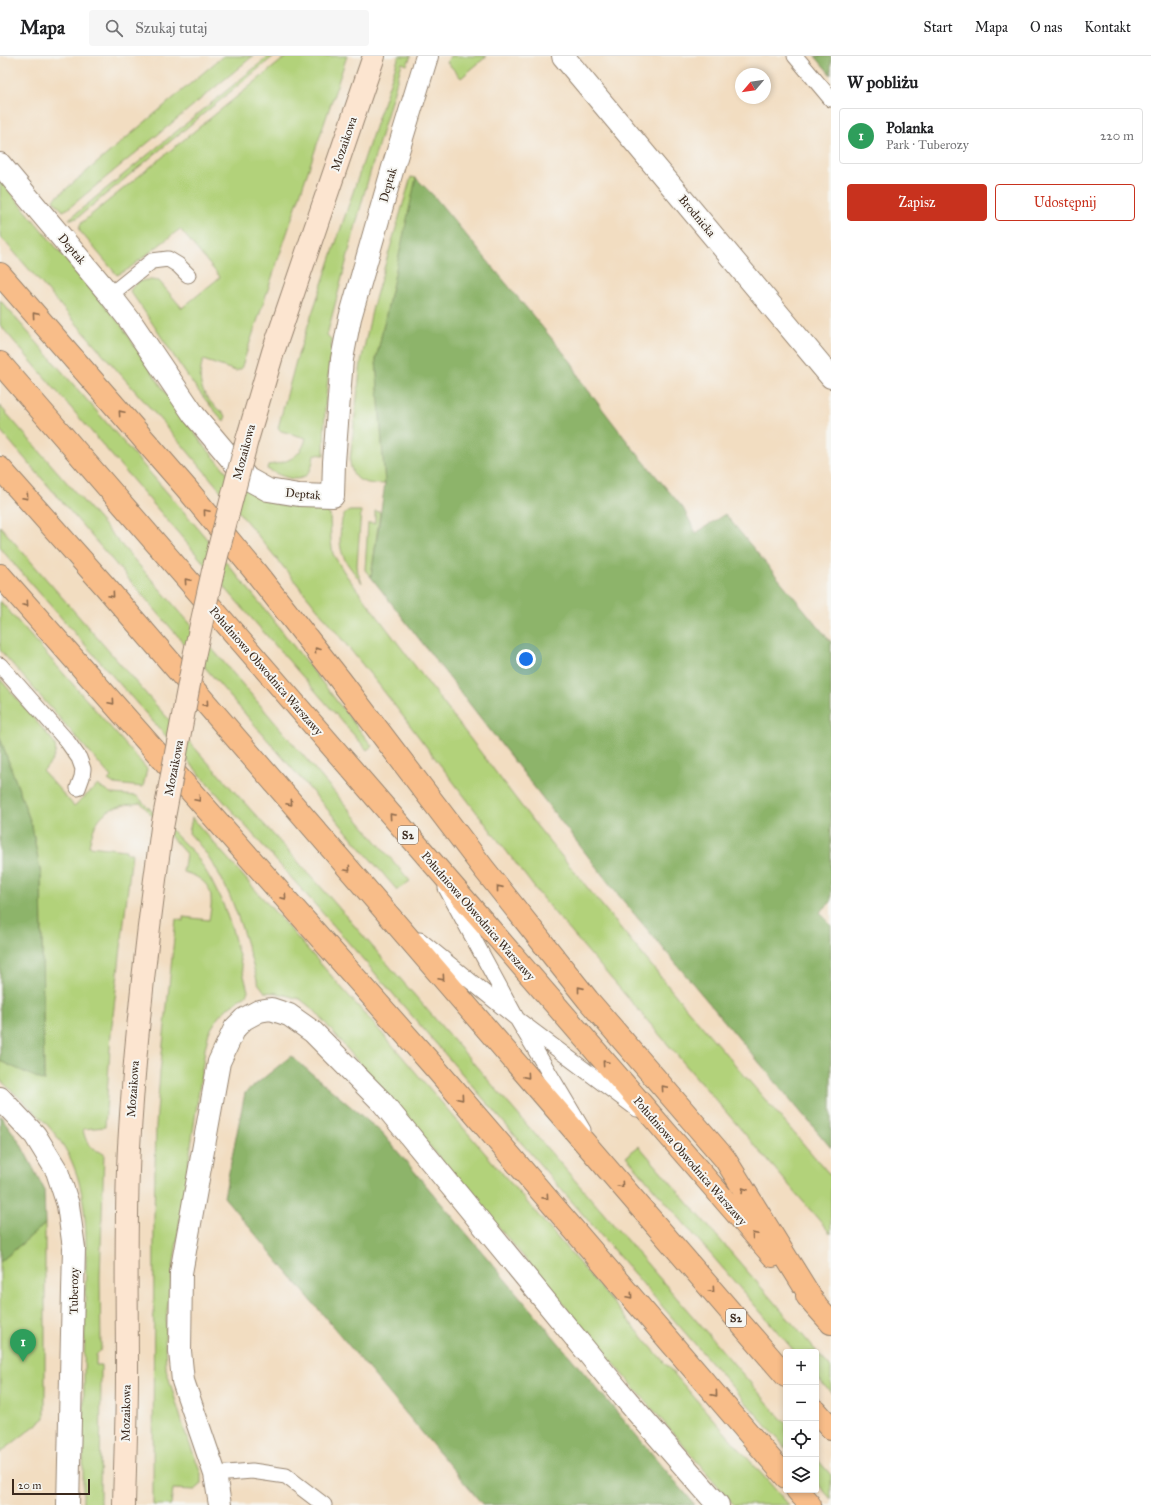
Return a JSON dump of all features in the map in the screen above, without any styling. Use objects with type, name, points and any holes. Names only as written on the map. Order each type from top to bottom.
[{"type":"highway","points":[[0,274],[187,489],[258,574],[484,869],[573,982],[725,1159],[817,1307]]},
{"type":"highway","name":"Południowa Obwodnica Warszawy","points":[[0,363],[831,1323]]},
{"type":"highway","name":"S2","points":[[0,468],[114,597],[783,1373]]},
{"type":"highway","points":[[0,575],[436,1068],[783,1473]]},
{"type":"highway","points":[[819,1414],[831,1428]]},
{"type":"highway","points":[[800,1493],[810,1505]]},
{"type":"street","name":"Mozaikowa","points":[[124,1505],[127,1377],[126,1239],[129,1147],[138,1024],[162,828],[195,652],[213,571],[247,440],[275,345],[374,56]]},
{"type":"street","name":"Deptak","points":[[0,164],[110,295],[131,322],[194,415],[248,479],[268,490],[299,495],[333,496],[334,462],[342,359],[347,331],[394,164],[427,56]]},
{"type":"street","name":"Brodnicka","points":[[563,56],[831,377]]},
{"type":"street","points":[[220,1505],[215,1474],[183,1381],[179,1318],[181,1273],[219,1062],[235,1028],[244,1019],[259,1010],[271,1009],[289,1015],[314,1032],[382,1102],[624,1397],[718,1505]]},
{"type":"street","name":"Tuberozy","points":[[0,1098],[35,1135],[57,1171],[68,1205],[74,1248],[68,1505]]},
{"type":"lane","points":[[795,56],[831,99]]},
{"type":"lane","points":[[110,295],[152,261],[168,259],[178,265],[188,275]]},
{"type":"lane","points":[[0,665],[67,741],[79,758],[82,769],[82,777],[78,788]]},
{"type":"lane","points":[[432,863],[517,1019],[607,1168]]},
{"type":"lane","points":[[381,908],[517,1019],[659,1126]]},
{"type":"lane","points":[[215,1474],[252,1472],[286,1476],[324,1505]]},
{"type":"green space","points":[[223,56],[253,56],[69,208],[63,211],[53,200]]},
{"type":"green space","points":[[269,56],[274,56],[77,218],[69,219]]},
{"type":"green space","points":[[287,56],[347,56],[241,369],[236,371],[203,360],[200,378],[201,385],[207,398],[226,416],[224,421],[198,391],[130,291],[139,282],[150,280],[159,281],[182,308],[220,277],[180,229],[127,270],[117,275],[79,230],[81,223]]},
{"type":"green space","points":[[399,56],[411,56],[407,65],[402,63],[364,194],[327,335],[332,340],[325,407],[324,455],[314,454],[309,472],[304,477],[298,479],[291,478],[267,469],[268,465],[287,461],[297,454],[304,445],[306,438],[281,431],[278,428],[296,361]]},
{"type":"green space","points":[[450,56],[487,56],[461,78],[447,62]]},
{"type":"green space","points":[[815,56],[831,56],[831,75]]},
{"type":"green space","points":[[411,177],[416,178],[415,186],[376,360],[385,484],[372,484],[361,481],[357,478],[351,468],[350,461],[361,362],[373,306]]},
{"type":"green space","points":[[416,178],[433,195],[572,363],[581,381],[630,445],[683,508],[696,533],[725,514],[831,642],[831,902],[820,912],[831,926],[831,1148],[615,891],[371,577],[385,484],[376,360]]},
{"type":"green space","points":[[0,180],[121,325],[173,404],[202,443],[230,476],[258,497],[268,501],[284,506],[321,508],[330,515],[333,554],[346,575],[532,820],[682,1003],[831,1176],[831,1234],[547,904],[379,685],[251,527],[184,447],[0,236]]},
{"type":"green space","points":[[0,300],[191,520],[259,602],[372,746],[367,750],[239,604],[0,325]]},
{"type":"green space","points":[[0,406],[221,659],[410,881],[397,890],[0,430]]},
{"type":"green space","points":[[349,511],[361,511],[357,565],[362,583],[344,558],[340,545],[342,519]]},
{"type":"green space","points":[[375,511],[380,512],[371,577],[365,570],[368,523],[375,523]]},
{"type":"green space","points":[[0,526],[154,703],[320,886],[783,1421],[783,1445],[334,926],[0,548]]},
{"type":"green space","points":[[0,601],[147,769],[143,787],[114,784],[108,780],[111,777],[0,650]]},
{"type":"green space","points":[[0,679],[54,742],[56,750],[55,754],[43,771],[74,806],[98,785],[104,790],[113,794],[137,796],[196,855],[223,904],[232,929],[248,991],[246,995],[231,1005],[219,1016],[209,1032],[205,1049],[167,1311],[165,1338],[166,1369],[185,1432],[201,1473],[201,1485],[195,1490],[173,1489],[171,1505],[153,1505],[154,1215],[156,1125],[176,919],[183,921],[183,917],[209,920],[211,903],[210,893],[206,884],[202,880],[183,872],[186,854],[141,803],[120,806],[112,809],[105,813],[95,825],[89,846],[126,850],[126,853],[132,853],[111,1033],[105,1127],[83,1129],[85,1138],[89,1145],[99,1152],[104,1153],[100,1278],[101,1350],[96,1355],[96,1365],[101,1365],[100,1505],[83,1505],[86,1236],[83,1200],[74,1167],[60,1141],[42,1119],[0,1080],[0,1061],[44,1080],[41,875],[32,826],[0,738]]},
{"type":"green space","points":[[0,738],[32,826],[41,875],[44,1081],[0,1061]]},
{"type":"green space","points":[[192,818],[394,1047],[706,1411],[789,1505],[734,1505],[315,1011],[300,999],[277,993],[265,992],[258,983],[240,923],[225,885],[215,867],[189,833]]},
{"type":"green space","points":[[291,1056],[382,1133],[695,1505],[483,1505],[224,1197],[245,1093]]},
{"type":"green space","points":[[0,1115],[19,1141],[44,1189],[45,1224],[0,1262]]},
{"type":"green space","points":[[639,1146],[815,1349],[792,1349],[626,1156]]},
{"type":"green space","points":[[45,1224],[45,1418],[0,1453],[0,1262]]},
{"type":"green space","points":[[819,1354],[831,1368],[831,1393],[819,1379]]},
{"type":"green space","points":[[819,1461],[831,1475],[831,1499],[819,1485]]},
{"type":"place","name":"Polanka","points":[[23,1362]]}]
